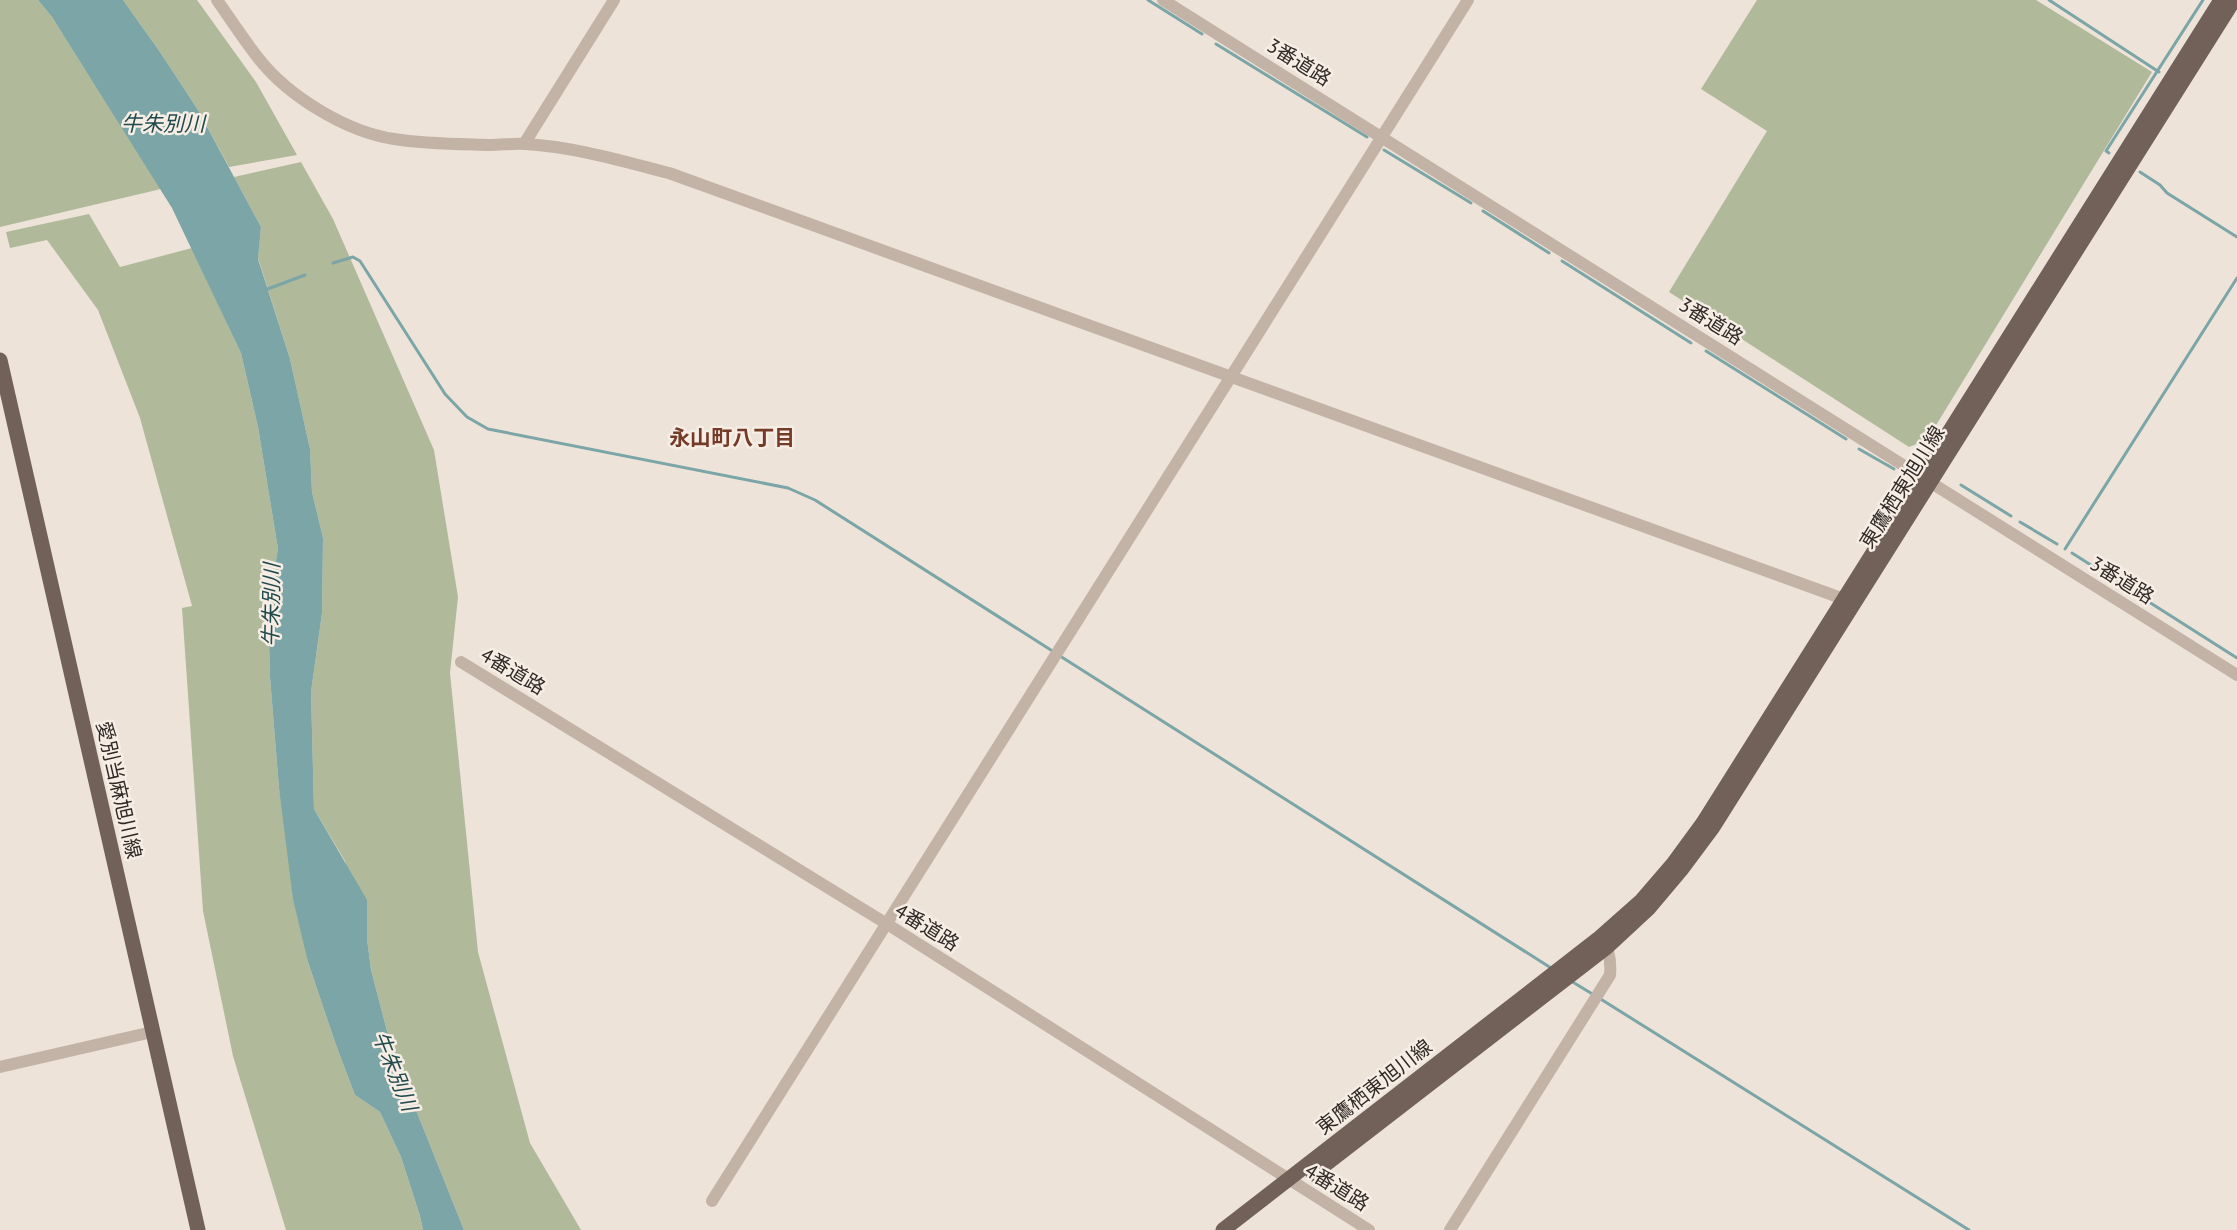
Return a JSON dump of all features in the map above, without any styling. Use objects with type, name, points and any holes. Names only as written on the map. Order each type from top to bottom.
[{"type":"main road","name":"東鷹栖東旭川線","points":[[1223,1230],[1293,1182],[1604,942],[1672,864],[1703,823],[1849,601],[2221,0]]},
{"type":"main road","name":"東鷹栖東旭川線","points":[[1925,478],[2234,0]]},
{"type":"main road","name":"愛別当麻旭川線","points":[[0,360],[198,1230]]},
{"type":"main road","name":"東鷹栖東旭川線","points":[[1240,1230],[1293,1182]]},
{"type":"street","points":[[217,0],[260,61],[282,82],[320,111],[371,134],[394,139],[492,145],[524,144],[574,149],[669,173],[1849,601]]},
{"type":"street","points":[[524,144],[615,0]]},
{"type":"street","name":"3番道路","points":[[1163,0],[2237,675]]},
{"type":"street","points":[[712,1201],[1468,0]]},
{"type":"street","name":"4番道路","points":[[461,662],[887,924],[1369,1230]]},
{"type":"street","points":[[1450,1230],[1610,975],[1611,963],[1604,942]]},
{"type":"street","points":[[0,1067],[152,1032]]},
{"type":"green space","points":[[0,0],[38,0],[52,17],[161,189],[0,227]]},
{"type":"green space","points":[[123,0],[197,0],[256,82],[297,155],[229,167],[198,110]]},
{"type":"green space","points":[[1757,0],[2036,0],[2152,72],[1927,440],[1909,447],[1669,292],[1767,131],[1701,89]]},
{"type":"green space","points":[[301,162],[333,219],[434,450],[458,597],[450,673],[478,952],[530,1143],[581,1230],[464,1230],[387,1031],[371,970],[367,939],[345,861],[314,809],[311,692],[322,613],[323,538],[312,492],[310,449],[290,359],[258,258],[261,227],[234,177]]},
{"type":"green space","points":[[89,214],[120,267],[192,248],[241,353],[258,427],[278,549],[268,606],[270,677],[279,788],[308,962],[355,1095],[380,1112],[401,1157],[423,1230],[286,1230],[233,1056],[203,911],[182,608],[192,606],[140,418],[98,310],[47,240],[10,248],[6,232]]},
{"type":"water","name":"牛朱別川","points":[[38,0],[123,0],[198,110],[261,227],[258,259],[290,359],[310,449],[312,492],[323,538],[322,613],[311,692],[314,809],[367,900],[367,939],[371,970],[387,1031],[464,1230],[423,1230],[401,1157],[380,1112],[355,1095],[308,962],[293,899],[279,788],[270,677],[268,606],[278,549],[258,427],[241,353],[172,208],[52,17]]},
{"type":"waterway","points":[[1148,0],[1202,34]]},
{"type":"waterway","points":[[2049,0],[2159,72]]},
{"type":"waterway","points":[[2109,153],[2106,151],[2203,0]]},
{"type":"waterway","points":[[1216,44],[1367,137]]},
{"type":"waterway","points":[[1384,150],[1471,203]]},
{"type":"waterway","points":[[2140,172],[2160,185],[2167,193],[2237,237]]},
{"type":"waterway","points":[[1483,211],[1549,253]]},
{"type":"waterway","points":[[333,263],[353,257],[360,261],[445,394],[467,417],[488,429],[788,488],[815,500],[1054,652]]},
{"type":"waterway","points":[[1562,261],[1691,343]]},
{"type":"waterway","points":[[265,290],[305,275]]},
{"type":"waterway","points":[[2065,549],[2237,278]]},
{"type":"waterway","points":[[1706,351],[1846,439]]},
{"type":"waterway","points":[[1859,449],[1894,469]]},
{"type":"waterway","points":[[1961,485],[2011,516]]},
{"type":"waterway","points":[[2020,522],[2057,544]]},
{"type":"waterway","points":[[2072,553],[2237,658]]},
{"type":"waterway","points":[[1060,656],[1551,968]]},
{"type":"waterway","points":[[1571,981],[1594,995]]},
{"type":"waterway","points":[[1599,998],[1969,1230]]},
{"type":"district","name":"永山町八丁目","points":[[732,437]]}]
